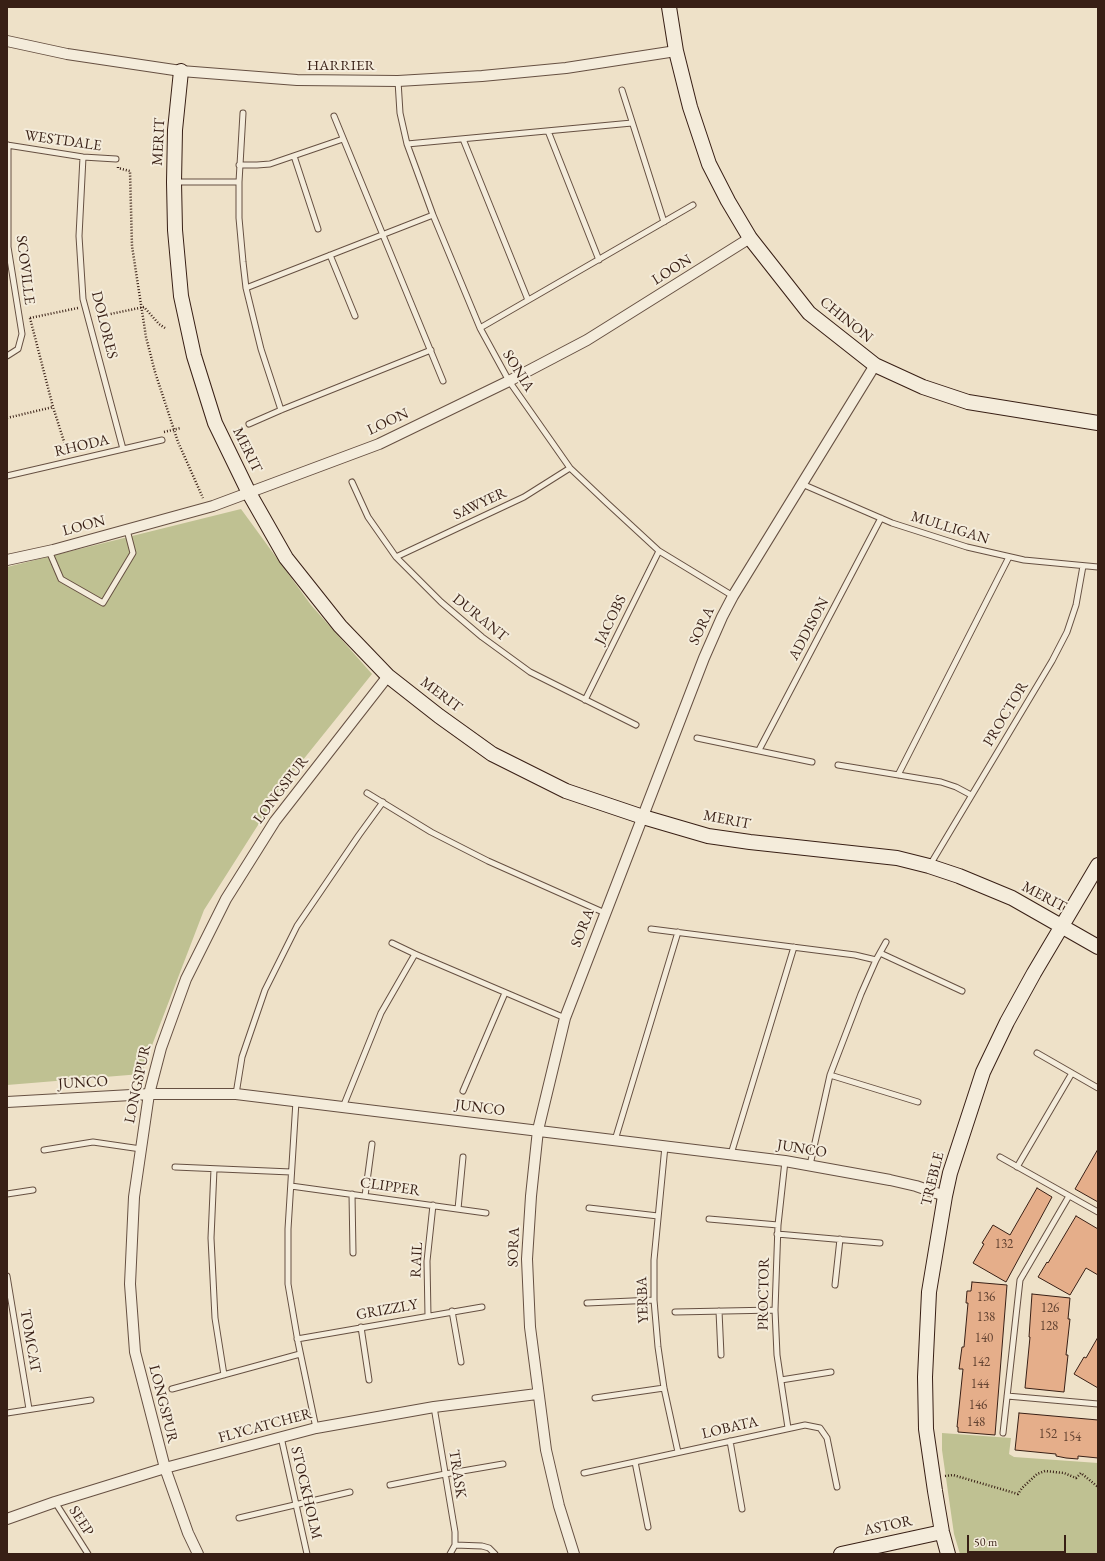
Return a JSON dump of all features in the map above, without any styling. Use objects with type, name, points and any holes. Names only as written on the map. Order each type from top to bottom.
[{"type":"street","name":"CHINON","points":[[669,7],[676,50],[690,107],[709,164],[728,201],[750,238],[809,314],[875,365],[923,387],[968,402],[1098,423]]},
{"type":"street","name":"HARRIER","points":[[7,41],[67,54],[181,71],[297,80],[398,81],[482,76],[566,68],[676,50]]},
{"type":"street","name":"MERIT","points":[[181,71],[175,130],[174,230],[181,296],[194,356],[215,423],[249,493],[286,558],[340,626],[388,676],[439,716],[492,754],[566,791],[642,817],[708,836],[897,858],[929,866],[959,876],[1012,898],[1098,947]]},
{"type":"street","name":"LOON","points":[[7,560],[208,508],[379,444],[509,381],[587,340],[750,238]]},
{"type":"street","name":"SORA","points":[[574,1554],[559,1506],[546,1450],[537,1394],[530,1327],[527,1259],[531,1196],[538,1130],[565,1018],[704,658],[722,617],[733,596],[875,365]]},
{"type":"street","name":"LONGSPUR","points":[[198,1554],[188,1533],[165,1468],[151,1420],[134,1344],[130,1284],[134,1197],[149,1094],[161,1048],[186,979],[226,899],[275,821],[388,676]]},
{"type":"street","name":"TREBLE","points":[[948,1554],[942,1532],[932,1478],[926,1429],[925,1377],[929,1292],[950,1172],[983,1072],[1007,1022],[1034,973],[1098,865]]},
{"type":"street","name":"JUNCO","points":[[7,1102],[149,1094],[236,1094],[785,1161],[890,1180],[916,1186],[945,1196]]},
{"type":"street","name":"FLYCATCHER","points":[[7,1519],[54,1502],[165,1468],[316,1428],[434,1407],[537,1394]]},
{"type":"street","name":"ASTOR","points":[[841,1554],[942,1532]]},
{"type":"lane","name":"SONIA","points":[[398,81],[400,113],[407,144],[433,215],[480,328],[509,381],[570,468],[659,551],[733,596]]},
{"type":"lane","points":[[622,90],[664,222]]},
{"type":"lane","points":[[243,113],[239,182],[239,218],[246,288],[261,349],[281,410]]},
{"type":"lane","points":[[334,116],[444,381]]},
{"type":"lane","points":[[407,144],[632,123]]},
{"type":"lane","points":[[548,131],[599,260]]},
{"type":"lane","points":[[240,164],[264,165],[343,139]]},
{"type":"lane","points":[[463,139],[528,300]]},
{"type":"lane","name":"WESTDALE","points":[[8,145],[82,157],[116,159]]},
{"type":"lane","name":"SCOVILLE","points":[[7,356],[18,349],[22,334],[8,247],[8,145]]},
{"type":"lane","points":[[294,156],[318,229]]},
{"type":"lane","name":"DOLORES","points":[[82,157],[79,236],[82,299],[123,449]]},
{"type":"lane","points":[[174,182],[239,182]]},
{"type":"lane","points":[[480,328],[693,205]]},
{"type":"lane","points":[[246,288],[433,215]]},
{"type":"lane","points":[[330,255],[355,316]]},
{"type":"lane","points":[[249,424],[431,350]]},
{"type":"lane","name":"RHODA","points":[[7,476],[162,440]]},
{"type":"lane","name":"SAWYER","points":[[396,557],[524,497],[570,468]]},
{"type":"lane","name":"DURANT","points":[[352,482],[368,517],[396,557],[441,602],[482,637],[530,672],[636,725]]},
{"type":"lane","name":"MULLIGAN","points":[[802,484],[881,518],[967,547],[1024,560],[1098,567]]},
{"type":"lane","name":"ADDISON","points":[[759,750],[881,518]]},
{"type":"lane","points":[[48,550],[62,579],[103,603],[133,553],[127,530]]},
{"type":"lane","name":"JACOBS","points":[[585,700],[659,551]]},
{"type":"lane","points":[[898,775],[1009,557]]},
{"type":"lane","name":"PROCTOR","points":[[929,866],[1052,661],[1067,632],[1076,605],[1083,566]]},
{"type":"lane","points":[[697,738],[812,762]]},
{"type":"lane","points":[[838,765],[941,782],[956,787],[971,795]]},
{"type":"lane","points":[[367,793],[431,832],[488,861],[605,913]]},
{"type":"lane","points":[[236,1094],[242,1057],[265,990],[297,926],[383,802]]},
{"type":"lane","points":[[652,929],[855,955],[876,960]]},
{"type":"lane","points":[[615,1140],[678,932]]},
{"type":"lane","points":[[810,1165],[830,1075],[876,960],[886,942]]},
{"type":"lane","points":[[392,943],[565,1018]]},
{"type":"lane","points":[[731,1154],[794,947]]},
{"type":"lane","points":[[880,953],[962,991]]},
{"type":"lane","points":[[343,1107],[381,1013],[415,954]]},
{"type":"lane","points":[[463,1091],[505,993]]},
{"type":"lane","points":[[1037,1053],[1098,1088]]},
{"type":"lane","points":[[1017,1167],[1072,1073]]},
{"type":"lane","points":[[830,1075],[918,1102]]},
{"type":"lane","points":[[296,1101],[288,1229],[288,1284],[300,1354],[316,1428]]},
{"type":"lane","points":[[44,1150],[93,1142],[141,1149]]},
{"type":"lane","points":[[365,1196],[372,1144]]},
{"type":"lane","name":"YERBA","points":[[665,1146],[654,1260],[654,1300],[658,1346],[664,1388],[678,1452]]},
{"type":"lane","points":[[458,1209],[463,1157]]},
{"type":"lane","points":[[1000,1157],[1098,1212]]},
{"type":"lane","name":"PROCTOR","points":[[785,1161],[777,1234],[774,1310],[777,1355],[788,1428]]},
{"type":"lane","points":[[175,1167],[291,1172]]},
{"type":"lane","points":[[214,1168],[211,1238],[215,1318],[224,1375]]},
{"type":"lane","name":"CLIPPER","points":[[290,1186],[486,1212]]},
{"type":"lane","points":[[7,1194],[33,1190]]},
{"type":"lane","points":[[352,1194],[353,1253]]},
{"type":"lane","points":[[1003,1432],[1020,1280],[1069,1196]]},
{"type":"lane","name":"RAIL","points":[[428,1316],[427,1261],[433,1205]]},
{"type":"lane","points":[[589,1208],[658,1216]]},
{"type":"lane","points":[[709,1219],[778,1225]]},
{"type":"lane","points":[[777,1234],[880,1243]]},
{"type":"lane","points":[[836,1284],[840,1239]]},
{"type":"lane","name":"TOMCAT","points":[[7,1276],[29,1409]]},
{"type":"lane","points":[[587,1303],[654,1300]]},
{"type":"lane","name":"GRIZZLY","points":[[297,1338],[482,1307]]},
{"type":"lane","points":[[675,1312],[774,1310]]},
{"type":"lane","points":[[452,1311],[461,1362]]},
{"type":"lane","points":[[719,1311],[721,1355]]},
{"type":"lane","points":[[361,1327],[369,1380]]},
{"type":"lane","points":[[172,1389],[300,1354]]},
{"type":"lane","points":[[781,1380],[831,1372]]},
{"type":"lane","points":[[595,1398],[664,1388]]},
{"type":"lane","points":[[1007,1396],[1098,1404]]},
{"type":"lane","points":[[7,1413],[91,1400]]},
{"type":"lane","name":"TRASK","points":[[434,1407],[455,1532],[455,1545]]},
{"type":"lane","name":"LOBATA","points":[[584,1473],[805,1425],[820,1428],[827,1438],[837,1487]]},
{"type":"lane","name":"STOCKHOLM","points":[[281,1437],[307,1554]]},
{"type":"lane","points":[[730,1441],[742,1509]]},
{"type":"lane","points":[[635,1462],[648,1526]]},
{"type":"lane","points":[[390,1485],[503,1464]]},
{"type":"lane","points":[[239,1518],[350,1492]]},
{"type":"lane","name":"SEEP","points":[[54,1502],[88,1554]]},
{"type":"lane","points":[[450,1554],[455,1545],[482,1546],[489,1548],[495,1554]]},
{"type":"path","points":[[116,159],[118,168],[130,171],[132,246],[146,337],[155,372],[174,430],[208,508]]},
{"type":"path","points":[[20,320],[84,306]]},
{"type":"path","points":[[88,319],[141,307],[146,309],[159,324],[165,328]]},
{"type":"path","points":[[30,318],[53,407],[71,461]]},
{"type":"path","points":[[7,418],[53,407]]},
{"type":"path","points":[[162,440],[165,432],[181,428]]},
{"type":"path","points":[[932,1478],[953,1475],[1018,1494],[1022,1488],[1037,1474],[1045,1471],[1055,1471],[1076,1478],[1080,1473],[1098,1487]]},
{"type":"green space","points":[[241,509],[311,605],[372,674],[286,781],[204,910],[141,1074],[7,1085],[7,567]]},
{"type":"green space","points":[[942,1433],[1011,1438],[1009,1454],[1014,1457],[1098,1463],[1098,1554],[960,1554],[954,1534],[942,1450]]},
{"type":"building","points":[[1098,1149],[1098,1202],[1075,1189]]},
{"type":"building","points":[[1037,1188],[1052,1197],[1006,1282],[973,1263],[984,1244],[982,1243],[993,1225],[1010,1235]]},
{"type":"building","points":[[1076,1216],[1098,1229],[1098,1275],[1086,1268],[1070,1295],[1038,1277]]},
{"type":"building","points":[[972,1282],[1007,1285],[995,1435],[958,1432],[957,1427],[963,1369],[959,1369],[962,1347],[964,1347],[968,1303],[966,1303],[967,1291],[971,1291]]},
{"type":"building","points":[[1032,1294],[1070,1298],[1068,1319],[1070,1319],[1066,1355],[1068,1355],[1064,1392],[1025,1388]]},
{"type":"building","points":[[1098,1337],[1098,1388],[1074,1374],[1084,1357],[1086,1358]]},
{"type":"building","points":[[1019,1413],[1098,1420],[1098,1458],[1078,1456],[1078,1459],[1066,1458],[1056,1456],[1056,1454],[1015,1450]]}]
